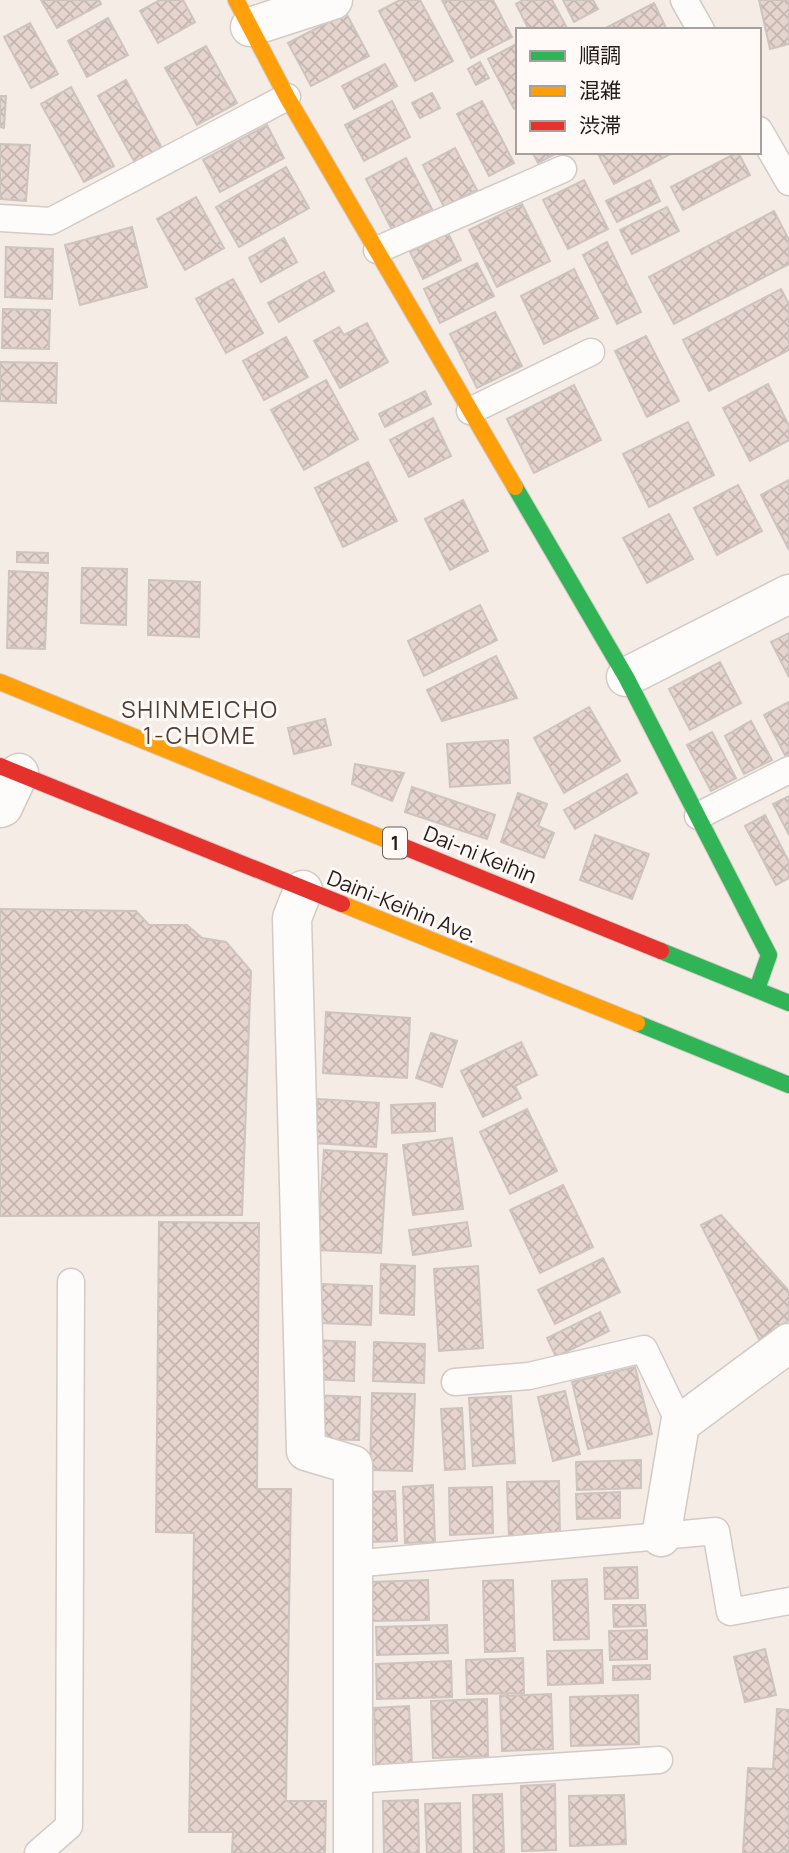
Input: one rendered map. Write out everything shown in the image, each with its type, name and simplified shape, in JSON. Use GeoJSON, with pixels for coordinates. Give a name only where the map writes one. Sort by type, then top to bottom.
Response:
{"type":"FeatureCollection","features":[{"type":"Feature","properties":{"kind":"main road"},"geometry":{"type":"LineString","coordinates":[[243,13],[287,97],[626,677],[698,816],[779,950],[757,989]]}},
{"type":"Feature","properties":{"kind":"main road","name":"Dai-ni Keihin"},"geometry":{"type":"LineString","coordinates":[[0,682],[789,1003]]}},
{"type":"Feature","properties":{"kind":"main road","name":"Daini-Keihin Ave."},"geometry":{"type":"LineString","coordinates":[[10,770],[789,1085]]}},
{"type":"Feature","properties":{"kind":"street"},"geometry":{"type":"LineString","coordinates":[[243,13],[334,0]]}},
{"type":"Feature","properties":{"kind":"street"},"geometry":{"type":"LineString","coordinates":[[626,677],[789,594]]}},
{"type":"Feature","properties":{"kind":"street"},"geometry":{"type":"LineString","coordinates":[[0,808],[3,807],[10,770]]}},
{"type":"Feature","properties":{"kind":"street"},"geometry":{"type":"LineString","coordinates":[[303,890],[292,918],[306,1451],[353,1465],[353,1853]]}},
{"type":"Feature","properties":{"kind":"street"},"geometry":{"type":"LineString","coordinates":[[661,1537],[680,1423],[789,1343]]}},
{"type":"Feature","properties":{"kind":"lane"},"geometry":{"type":"LineString","coordinates":[[684,0],[700,28]]}},
{"type":"Feature","properties":{"kind":"lane"},"geometry":{"type":"LineString","coordinates":[[0,218],[51,221],[287,97]]}},
{"type":"Feature","properties":{"kind":"lane"},"geometry":{"type":"LineString","coordinates":[[761,133],[789,181]]}},
{"type":"Feature","properties":{"kind":"lane"},"geometry":{"type":"LineString","coordinates":[[377,250],[562,169]]}},
{"type":"Feature","properties":{"kind":"lane"},"geometry":{"type":"LineString","coordinates":[[470,411],[591,352]]}},
{"type":"Feature","properties":{"kind":"lane"},"geometry":{"type":"LineString","coordinates":[[698,816],[789,769]]}},
{"type":"Feature","properties":{"kind":"lane"},"geometry":{"type":"LineString","coordinates":[[38,1853],[69,1826],[71,1282]]}},
{"type":"Feature","properties":{"kind":"lane"},"geometry":{"type":"LineString","coordinates":[[455,1382],[529,1376],[644,1349],[680,1423]]}},
{"type":"Feature","properties":{"kind":"lane"},"geometry":{"type":"LineString","coordinates":[[352,1564],[716,1531],[730,1612],[789,1601]]}},
{"type":"Feature","properties":{"kind":"lane"},"geometry":{"type":"LineString","coordinates":[[353,1780],[659,1760]]}},
{"type":"Feature","properties":{"kind":"building"},"geometry":{"type":"Polygon","coordinates":[[[41,0],[99,0],[101,4],[57,28],[41,0]]]}},
{"type":"Feature","properties":{"kind":"building"},"geometry":{"type":"Polygon","coordinates":[[[160,0],[183,0],[195,22],[158,43],[140,11],[160,0]]]}},
{"type":"Feature","properties":{"kind":"building"},"geometry":{"type":"Polygon","coordinates":[[[400,0],[420,0],[453,61],[415,81],[379,11],[400,0]]]}},
{"type":"Feature","properties":{"kind":"building"},"geometry":{"type":"Polygon","coordinates":[[[442,0],[493,0],[512,37],[471,58],[442,0]]]}},
{"type":"Feature","properties":{"kind":"building"},"geometry":{"type":"Polygon","coordinates":[[[523,0],[552,0],[567,28],[528,28],[516,4],[523,0]]]}},
{"type":"Feature","properties":{"kind":"building"},"geometry":{"type":"Polygon","coordinates":[[[563,0],[593,0],[598,9],[574,22],[563,0]]]}},
{"type":"Feature","properties":{"kind":"building"},"geometry":{"type":"Polygon","coordinates":[[[759,0],[789,0],[789,44],[770,49],[759,0]]]}},
{"type":"Feature","properties":{"kind":"building"},"geometry":{"type":"Polygon","coordinates":[[[654,3],[666,28],[606,28],[654,3]]]}},
{"type":"Feature","properties":{"kind":"building"},"geometry":{"type":"Polygon","coordinates":[[[346,13],[369,56],[311,86],[288,43],[346,13]]]}},
{"type":"Feature","properties":{"kind":"building"},"geometry":{"type":"Polygon","coordinates":[[[108,18],[128,55],[87,77],[68,41],[108,18]]]}},
{"type":"Feature","properties":{"kind":"building"},"geometry":{"type":"Polygon","coordinates":[[[30,23],[58,74],[31,88],[4,37],[30,23]]]}},
{"type":"Feature","properties":{"kind":"building"},"geometry":{"type":"Polygon","coordinates":[[[516,44],[516,108],[514,109],[488,59],[516,44]]]}},
{"type":"Feature","properties":{"kind":"building"},"geometry":{"type":"Polygon","coordinates":[[[206,46],[237,103],[197,125],[165,68],[206,46]]]}},
{"type":"Feature","properties":{"kind":"building"},"geometry":{"type":"Polygon","coordinates":[[[480,62],[489,78],[476,85],[468,69],[480,62]]]}},
{"type":"Feature","properties":{"kind":"building"},"geometry":{"type":"Polygon","coordinates":[[[385,64],[397,86],[354,109],[342,86],[385,64]]]}},
{"type":"Feature","properties":{"kind":"building"},"geometry":{"type":"Polygon","coordinates":[[[126,80],[162,148],[135,163],[98,96],[126,80]]]}},
{"type":"Feature","properties":{"kind":"building"},"geometry":{"type":"Polygon","coordinates":[[[71,87],[114,166],[84,182],[41,104],[71,87]]]}},
{"type":"Feature","properties":{"kind":"building"},"geometry":{"type":"Polygon","coordinates":[[[432,93],[440,108],[420,118],[412,103],[432,93]]]}},
{"type":"Feature","properties":{"kind":"building"},"geometry":{"type":"Polygon","coordinates":[[[0,96],[6,96],[4,128],[0,127],[0,96]]]}},
{"type":"Feature","properties":{"kind":"building"},"geometry":{"type":"Polygon","coordinates":[[[392,101],[410,137],[364,161],[345,125],[392,101]]]}},
{"type":"Feature","properties":{"kind":"building"},"geometry":{"type":"Polygon","coordinates":[[[482,101],[514,163],[489,176],[457,114],[482,101]]]}},
{"type":"Feature","properties":{"kind":"building"},"geometry":{"type":"Polygon","coordinates":[[[267,125],[284,158],[220,192],[203,160],[267,125]]]}},
{"type":"Feature","properties":{"kind":"building"},"geometry":{"type":"Polygon","coordinates":[[[0,144],[30,145],[26,201],[0,199],[0,144]]]}},
{"type":"Feature","properties":{"kind":"building"},"geometry":{"type":"Polygon","coordinates":[[[455,148],[477,190],[444,207],[423,165],[455,148]]]}},
{"type":"Feature","properties":{"kind":"building"},"geometry":{"type":"Polygon","coordinates":[[[533,154],[555,154],[538,163],[533,154]]]}},
{"type":"Feature","properties":{"kind":"building"},"geometry":{"type":"Polygon","coordinates":[[[598,154],[670,154],[614,184],[598,154]]]}},
{"type":"Feature","properties":{"kind":"building"},"geometry":{"type":"Polygon","coordinates":[[[734,154],[739,154],[750,175],[683,210],[671,187],[734,154]]]}},
{"type":"Feature","properties":{"kind":"building"},"geometry":{"type":"Polygon","coordinates":[[[406,158],[432,209],[392,230],[366,179],[406,158]]]}},
{"type":"Feature","properties":{"kind":"building"},"geometry":{"type":"Polygon","coordinates":[[[286,167],[309,208],[239,247],[216,207],[286,167]]]}},
{"type":"Feature","properties":{"kind":"building"},"geometry":{"type":"Polygon","coordinates":[[[584,180],[608,229],[568,249],[543,200],[584,180]]]}},
{"type":"Feature","properties":{"kind":"building"},"geometry":{"type":"Polygon","coordinates":[[[650,180],[660,201],[617,222],[606,201],[650,180]]]}},
{"type":"Feature","properties":{"kind":"building"},"geometry":{"type":"Polygon","coordinates":[[[196,197],[224,248],[185,270],[157,219],[196,197]]]}},
{"type":"Feature","properties":{"kind":"building"},"geometry":{"type":"Polygon","coordinates":[[[522,204],[550,261],[497,287],[469,230],[522,204]]]}},
{"type":"Feature","properties":{"kind":"building"},"geometry":{"type":"Polygon","coordinates":[[[667,207],[679,231],[632,254],[620,230],[667,207]]]}},
{"type":"Feature","properties":{"kind":"building"},"geometry":{"type":"Polygon","coordinates":[[[774,211],[789,240],[789,264],[674,324],[649,277],[774,211]]]}},
{"type":"Feature","properties":{"kind":"building"},"geometry":{"type":"Polygon","coordinates":[[[132,227],[147,287],[80,305],[65,245],[132,227]]]}},
{"type":"Feature","properties":{"kind":"building"},"geometry":{"type":"Polygon","coordinates":[[[448,233],[461,260],[423,279],[410,252],[448,233]]]}},
{"type":"Feature","properties":{"kind":"building"},"geometry":{"type":"Polygon","coordinates":[[[284,238],[297,262],[261,282],[249,258],[284,238]]]}},
{"type":"Feature","properties":{"kind":"building"},"geometry":{"type":"Polygon","coordinates":[[[607,242],[641,312],[617,324],[583,255],[607,242]]]}},
{"type":"Feature","properties":{"kind":"building"},"geometry":{"type":"Polygon","coordinates":[[[6,247],[53,249],[52,299],[5,297],[6,247]]]}},
{"type":"Feature","properties":{"kind":"building"},"geometry":{"type":"Polygon","coordinates":[[[477,263],[494,296],[440,323],[424,289],[477,263]]]}},
{"type":"Feature","properties":{"kind":"building"},"geometry":{"type":"Polygon","coordinates":[[[574,269],[598,318],[544,344],[521,296],[574,269]]]}},
{"type":"Feature","properties":{"kind":"building"},"geometry":{"type":"Polygon","coordinates":[[[324,272],[334,291],[279,322],[268,303],[324,272]]]}},
{"type":"Feature","properties":{"kind":"building"},"geometry":{"type":"Polygon","coordinates":[[[233,279],[263,333],[226,353],[196,299],[233,279]]]}},
{"type":"Feature","properties":{"kind":"building"},"geometry":{"type":"Polygon","coordinates":[[[781,289],[789,304],[789,350],[709,391],[683,340],[781,289]]]}},
{"type":"Feature","properties":{"kind":"building"},"geometry":{"type":"Polygon","coordinates":[[[3,309],[50,310],[49,349],[2,348],[3,309]]]}},
{"type":"Feature","properties":{"kind":"building"},"geometry":{"type":"Polygon","coordinates":[[[495,312],[522,366],[477,388],[450,334],[495,312]]]}},
{"type":"Feature","properties":{"kind":"building"},"geometry":{"type":"Polygon","coordinates":[[[367,323],[388,362],[340,388],[314,341],[339,327],[344,335],[367,323]]]}},
{"type":"Feature","properties":{"kind":"building"},"geometry":{"type":"Polygon","coordinates":[[[646,336],[679,401],[647,417],[615,351],[646,336]]]}},
{"type":"Feature","properties":{"kind":"building"},"geometry":{"type":"Polygon","coordinates":[[[286,337],[308,377],[264,400],[243,361],[286,337]]]}},
{"type":"Feature","properties":{"kind":"building"},"geometry":{"type":"Polygon","coordinates":[[[0,362],[57,363],[56,403],[0,401],[0,362]]]}},
{"type":"Feature","properties":{"kind":"building"},"geometry":{"type":"Polygon","coordinates":[[[326,380],[358,439],[304,470],[271,410],[326,380]]]}},
{"type":"Feature","properties":{"kind":"building"},"geometry":{"type":"Polygon","coordinates":[[[768,384],[789,426],[789,440],[750,461],[723,408],[768,384]]]}},
{"type":"Feature","properties":{"kind":"building"},"geometry":{"type":"Polygon","coordinates":[[[574,385],[601,440],[534,473],[507,419],[574,385]]]}},
{"type":"Feature","properties":{"kind":"building"},"geometry":{"type":"Polygon","coordinates":[[[425,391],[431,404],[385,427],[379,414],[425,391]]]}},
{"type":"Feature","properties":{"kind":"building"},"geometry":{"type":"Polygon","coordinates":[[[433,418],[451,456],[409,477],[390,440],[433,418]]]}},
{"type":"Feature","properties":{"kind":"building"},"geometry":{"type":"Polygon","coordinates":[[[688,422],[714,475],[649,507],[623,454],[688,422]]]}},
{"type":"Feature","properties":{"kind":"building"},"geometry":{"type":"Polygon","coordinates":[[[368,462],[397,521],[343,547],[315,488],[368,462]]]}},
{"type":"Feature","properties":{"kind":"building"},"geometry":{"type":"Polygon","coordinates":[[[789,480],[789,550],[761,495],[789,480]]]}},
{"type":"Feature","properties":{"kind":"building"},"geometry":{"type":"Polygon","coordinates":[[[738,485],[762,531],[717,555],[694,508],[738,485]]]}},
{"type":"Feature","properties":{"kind":"building"},"geometry":{"type":"Polygon","coordinates":[[[463,500],[488,551],[450,570],[425,519],[463,500]]]}},
{"type":"Feature","properties":{"kind":"building"},"geometry":{"type":"Polygon","coordinates":[[[669,514],[693,559],[647,583],[623,538],[669,514]]]}},
{"type":"Feature","properties":{"kind":"building"},"geometry":{"type":"Polygon","coordinates":[[[17,552],[48,553],[48,563],[17,562],[17,552]]]}},
{"type":"Feature","properties":{"kind":"building"},"geometry":{"type":"Polygon","coordinates":[[[82,568],[127,569],[126,625],[81,623],[82,568]]]}},
{"type":"Feature","properties":{"kind":"building"},"geometry":{"type":"Polygon","coordinates":[[[9,571],[48,573],[45,649],[7,648],[9,571]]]}},
{"type":"Feature","properties":{"kind":"building"},"geometry":{"type":"Polygon","coordinates":[[[149,580],[200,582],[199,637],[148,635],[149,580]]]}},
{"type":"Feature","properties":{"kind":"building"},"geometry":{"type":"Polygon","coordinates":[[[480,605],[497,640],[424,676],[408,641],[480,605]]]}},
{"type":"Feature","properties":{"kind":"building"},"geometry":{"type":"Polygon","coordinates":[[[789,633],[789,677],[771,642],[789,633]]]}},
{"type":"Feature","properties":{"kind":"building"},"geometry":{"type":"Polygon","coordinates":[[[496,656],[517,698],[442,721],[427,690],[496,656]]]}},
{"type":"Feature","properties":{"kind":"building"},"geometry":{"type":"Polygon","coordinates":[[[720,662],[741,703],[690,730],[669,689],[720,662]]]}},
{"type":"Feature","properties":{"kind":"building"},"geometry":{"type":"Polygon","coordinates":[[[789,702],[789,756],[786,757],[764,715],[789,702]]]}},
{"type":"Feature","properties":{"kind":"building"},"geometry":{"type":"Polygon","coordinates":[[[589,707],[620,761],[564,793],[534,738],[589,707]]]}},
{"type":"Feature","properties":{"kind":"building"},"geometry":{"type":"Polygon","coordinates":[[[325,719],[331,745],[294,754],[288,728],[325,719]]]}},
{"type":"Feature","properties":{"kind":"building"},"geometry":{"type":"Polygon","coordinates":[[[751,721],[772,760],[744,774],[725,736],[751,721]]]}},
{"type":"Feature","properties":{"kind":"building"},"geometry":{"type":"Polygon","coordinates":[[[712,732],[736,778],[711,791],[687,745],[712,732]]]}},
{"type":"Feature","properties":{"kind":"building"},"geometry":{"type":"Polygon","coordinates":[[[508,740],[510,783],[450,787],[447,744],[508,740]]]}},
{"type":"Feature","properties":{"kind":"building"},"geometry":{"type":"Polygon","coordinates":[[[355,764],[404,773],[392,801],[352,784],[355,764]]]}},
{"type":"Feature","properties":{"kind":"building"},"geometry":{"type":"Polygon","coordinates":[[[627,774],[637,793],[575,829],[564,810],[627,774]]]}},
{"type":"Feature","properties":{"kind":"building"},"geometry":{"type":"Polygon","coordinates":[[[412,787],[495,815],[487,839],[405,812],[412,787]]]}},
{"type":"Feature","properties":{"kind":"building"},"geometry":{"type":"Polygon","coordinates":[[[518,793],[547,804],[538,826],[554,833],[544,858],[501,842],[518,793]]]}},
{"type":"Feature","properties":{"kind":"building"},"geometry":{"type":"Polygon","coordinates":[[[789,796],[789,835],[773,804],[789,796]]]}},
{"type":"Feature","properties":{"kind":"building"},"geometry":{"type":"Polygon","coordinates":[[[765,815],[789,862],[789,878],[776,885],[745,826],[765,815]]]}},
{"type":"Feature","properties":{"kind":"building"},"geometry":{"type":"Polygon","coordinates":[[[595,835],[649,854],[632,899],[580,880],[595,835]]]}},
{"type":"Feature","properties":{"kind":"building"},"geometry":{"type":"Polygon","coordinates":[[[0,909],[136,911],[149,925],[187,925],[202,938],[226,942],[251,971],[242,1215],[0,1216],[0,909]]]}},
{"type":"Feature","properties":{"kind":"building"},"geometry":{"type":"Polygon","coordinates":[[[326,1012],[410,1018],[407,1078],[323,1073],[326,1012]]]}},
{"type":"Feature","properties":{"kind":"building"},"geometry":{"type":"Polygon","coordinates":[[[431,1033],[457,1041],[442,1087],[416,1078],[431,1033]]]}},
{"type":"Feature","properties":{"kind":"building"},"geometry":{"type":"Polygon","coordinates":[[[521,1042],[537,1075],[515,1086],[521,1098],[483,1117],[461,1071],[521,1042]]]}},
{"type":"Feature","properties":{"kind":"building"},"geometry":{"type":"Polygon","coordinates":[[[318,1099],[379,1103],[376,1147],[315,1143],[318,1099]]]}},
{"type":"Feature","properties":{"kind":"building"},"geometry":{"type":"Polygon","coordinates":[[[435,1103],[435,1131],[392,1133],[391,1105],[435,1103]]]}},
{"type":"Feature","properties":{"kind":"building"},"geometry":{"type":"Polygon","coordinates":[[[527,1109],[557,1171],[510,1194],[480,1132],[527,1109]]]}},
{"type":"Feature","properties":{"kind":"building"},"geometry":{"type":"Polygon","coordinates":[[[452,1138],[463,1209],[413,1215],[403,1145],[452,1138]]]}},
{"type":"Feature","properties":{"kind":"building"},"geometry":{"type":"Polygon","coordinates":[[[324,1150],[387,1154],[381,1253],[317,1250],[324,1150]]]}},
{"type":"Feature","properties":{"kind":"building"},"geometry":{"type":"Polygon","coordinates":[[[563,1185],[593,1247],[540,1273],[510,1210],[563,1185]]]}},
{"type":"Feature","properties":{"kind":"building"},"geometry":{"type":"Polygon","coordinates":[[[721,1215],[789,1291],[789,1320],[760,1341],[701,1225],[721,1215]]]}},
{"type":"Feature","properties":{"kind":"building"},"geometry":{"type":"Polygon","coordinates":[[[159,1222],[259,1223],[257,1489],[291,1489],[286,1801],[326,1801],[325,1853],[232,1853],[233,1832],[189,1832],[194,1533],[156,1532],[159,1222]]]}},
{"type":"Feature","properties":{"kind":"building"},"geometry":{"type":"Polygon","coordinates":[[[467,1222],[471,1246],[413,1255],[409,1230],[467,1222]]]}},
{"type":"Feature","properties":{"kind":"building"},"geometry":{"type":"Polygon","coordinates":[[[603,1258],[620,1292],[555,1324],[538,1290],[603,1258]]]}},
{"type":"Feature","properties":{"kind":"building"},"geometry":{"type":"Polygon","coordinates":[[[381,1264],[415,1266],[414,1315],[380,1313],[381,1264]]]}},
{"type":"Feature","properties":{"kind":"building"},"geometry":{"type":"Polygon","coordinates":[[[478,1266],[483,1348],[439,1351],[434,1269],[478,1266]]]}},
{"type":"Feature","properties":{"kind":"building"},"geometry":{"type":"Polygon","coordinates":[[[321,1284],[372,1286],[371,1325],[320,1323],[321,1284]]]}},
{"type":"Feature","properties":{"kind":"building"},"geometry":{"type":"Polygon","coordinates":[[[600,1312],[609,1331],[556,1357],[547,1338],[600,1312]]]}},
{"type":"Feature","properties":{"kind":"building"},"geometry":{"type":"Polygon","coordinates":[[[313,1340],[355,1342],[354,1381],[311,1379],[313,1340]]]}},
{"type":"Feature","properties":{"kind":"building"},"geometry":{"type":"Polygon","coordinates":[[[374,1342],[425,1344],[424,1383],[373,1381],[374,1342]]]}},
{"type":"Feature","properties":{"kind":"building"},"geometry":{"type":"Polygon","coordinates":[[[635,1367],[652,1434],[588,1449],[572,1382],[635,1367]]]}},
{"type":"Feature","properties":{"kind":"building"},"geometry":{"type":"Polygon","coordinates":[[[565,1391],[580,1454],[553,1461],[538,1397],[565,1391]]]}},
{"type":"Feature","properties":{"kind":"building"},"geometry":{"type":"Polygon","coordinates":[[[372,1393],[415,1394],[412,1471],[370,1470],[372,1393]]]}},
{"type":"Feature","properties":{"kind":"building"},"geometry":{"type":"Polygon","coordinates":[[[312,1395],[360,1397],[359,1440],[311,1439],[312,1395]]]}},
{"type":"Feature","properties":{"kind":"building"},"geometry":{"type":"Polygon","coordinates":[[[511,1396],[515,1463],[473,1466],[469,1398],[511,1396]]]}},
{"type":"Feature","properties":{"kind":"building"},"geometry":{"type":"Polygon","coordinates":[[[462,1408],[465,1469],[445,1470],[441,1409],[462,1408]]]}},
{"type":"Feature","properties":{"kind":"building"},"geometry":{"type":"Polygon","coordinates":[[[641,1460],[641,1488],[577,1490],[576,1462],[641,1460]]]}},
{"type":"Feature","properties":{"kind":"building"},"geometry":{"type":"Polygon","coordinates":[[[559,1481],[560,1536],[509,1537],[507,1482],[559,1481]]]}},
{"type":"Feature","properties":{"kind":"building"},"geometry":{"type":"Polygon","coordinates":[[[433,1485],[435,1542],[405,1543],[403,1487],[433,1485]]]}},
{"type":"Feature","properties":{"kind":"building"},"geometry":{"type":"Polygon","coordinates":[[[492,1487],[493,1533],[450,1535],[449,1488],[492,1487]]]}},
{"type":"Feature","properties":{"kind":"building"},"geometry":{"type":"Polygon","coordinates":[[[395,1491],[397,1541],[370,1542],[369,1492],[395,1491]]]}},
{"type":"Feature","properties":{"kind":"building"},"geometry":{"type":"Polygon","coordinates":[[[620,1492],[620,1518],[577,1519],[576,1494],[620,1492]]]}},
{"type":"Feature","properties":{"kind":"building"},"geometry":{"type":"Polygon","coordinates":[[[637,1567],[638,1598],[605,1599],[604,1568],[637,1567]]]}},
{"type":"Feature","properties":{"kind":"building"},"geometry":{"type":"Polygon","coordinates":[[[587,1579],[589,1639],[554,1640],[552,1581],[587,1579]]]}},
{"type":"Feature","properties":{"kind":"building"},"geometry":{"type":"Polygon","coordinates":[[[428,1580],[429,1620],[371,1621],[370,1582],[428,1580]]]}},
{"type":"Feature","properties":{"kind":"building"},"geometry":{"type":"Polygon","coordinates":[[[513,1580],[515,1651],[485,1652],[483,1581],[513,1580]]]}},
{"type":"Feature","properties":{"kind":"building"},"geometry":{"type":"Polygon","coordinates":[[[613,1605],[645,1605],[646,1626],[614,1627],[613,1605]]]}},
{"type":"Feature","properties":{"kind":"building"},"geometry":{"type":"Polygon","coordinates":[[[447,1625],[448,1653],[377,1655],[376,1627],[447,1625]]]}},
{"type":"Feature","properties":{"kind":"building"},"geometry":{"type":"Polygon","coordinates":[[[647,1630],[647,1659],[610,1660],[609,1631],[647,1630]]]}},
{"type":"Feature","properties":{"kind":"building"},"geometry":{"type":"Polygon","coordinates":[[[765,1649],[776,1695],[745,1702],[734,1657],[765,1649]]]}},
{"type":"Feature","properties":{"kind":"building"},"geometry":{"type":"Polygon","coordinates":[[[602,1650],[603,1683],[548,1685],[547,1651],[602,1650]]]}},
{"type":"Feature","properties":{"kind":"building"},"geometry":{"type":"Polygon","coordinates":[[[523,1658],[524,1693],[467,1694],[466,1660],[523,1658]]]}},
{"type":"Feature","properties":{"kind":"building"},"geometry":{"type":"Polygon","coordinates":[[[451,1661],[452,1697],[377,1699],[376,1664],[451,1661]]]}},
{"type":"Feature","properties":{"kind":"building"},"geometry":{"type":"Polygon","coordinates":[[[650,1665],[650,1679],[613,1680],[613,1666],[650,1665]]]}},
{"type":"Feature","properties":{"kind":"building"},"geometry":{"type":"Polygon","coordinates":[[[551,1694],[553,1749],[502,1751],[500,1696],[551,1694]]]}},
{"type":"Feature","properties":{"kind":"building"},"geometry":{"type":"Polygon","coordinates":[[[638,1695],[639,1744],[571,1746],[570,1697],[638,1695]]]}},
{"type":"Feature","properties":{"kind":"building"},"geometry":{"type":"Polygon","coordinates":[[[487,1699],[488,1756],[433,1758],[431,1701],[487,1699]]]}},
{"type":"Feature","properties":{"kind":"building"},"geometry":{"type":"Polygon","coordinates":[[[409,1706],[412,1765],[376,1766],[374,1708],[409,1706]]]}},
{"type":"Feature","properties":{"kind":"building"},"geometry":{"type":"Polygon","coordinates":[[[777,1709],[789,1710],[789,1853],[743,1853],[748,1768],[773,1769],[777,1709]]]}},
{"type":"Feature","properties":{"kind":"building"},"geometry":{"type":"Polygon","coordinates":[[[555,1784],[556,1850],[522,1851],[521,1786],[555,1784]]]}},
{"type":"Feature","properties":{"kind":"building"},"geometry":{"type":"Polygon","coordinates":[[[502,1794],[504,1853],[474,1853],[473,1795],[502,1794]]]}},
{"type":"Feature","properties":{"kind":"building"},"geometry":{"type":"Polygon","coordinates":[[[624,1795],[626,1844],[570,1846],[569,1796],[624,1795]]]}},
{"type":"Feature","properties":{"kind":"building"},"geometry":{"type":"Polygon","coordinates":[[[418,1800],[419,1853],[384,1853],[383,1801],[418,1800]]]}},
{"type":"Feature","properties":{"kind":"building"},"geometry":{"type":"Polygon","coordinates":[[[460,1803],[461,1853],[427,1853],[425,1804],[460,1803]]]}},
{"type":"Feature","properties":{"kind":"traffic: fast"},"geometry":{"type":"LineString","coordinates":[[515,487],[626,677],[769,955],[757,989]]}},
{"type":"Feature","properties":{"kind":"traffic: fast"},"geometry":{"type":"LineString","coordinates":[[661,951],[789,1003]]}},
{"type":"Feature","properties":{"kind":"traffic: fast"},"geometry":{"type":"LineString","coordinates":[[637,1023],[789,1085]]}},
{"type":"Feature","properties":{"kind":"traffic: slow"},"geometry":{"type":"LineString","coordinates":[[236,0],[287,97],[515,487]]}},
{"type":"Feature","properties":{"kind":"traffic: slow"},"geometry":{"type":"LineString","coordinates":[[0,682],[392,842]]}},
{"type":"Feature","properties":{"kind":"traffic: slow"},"geometry":{"type":"LineString","coordinates":[[342,904],[637,1023]]}},
{"type":"Feature","properties":{"kind":"traffic: jam"},"geometry":{"type":"LineString","coordinates":[[0,766],[342,904]]}},
{"type":"Feature","properties":{"kind":"traffic: jam"},"geometry":{"type":"LineString","coordinates":[[392,842],[661,951]]}},
{"type":"Feature","properties":{"kind":"district","name":"SHINMEICHO 1-CHOME"},"geometry":{"type":"Point","coordinates":[200,723]}}]}
